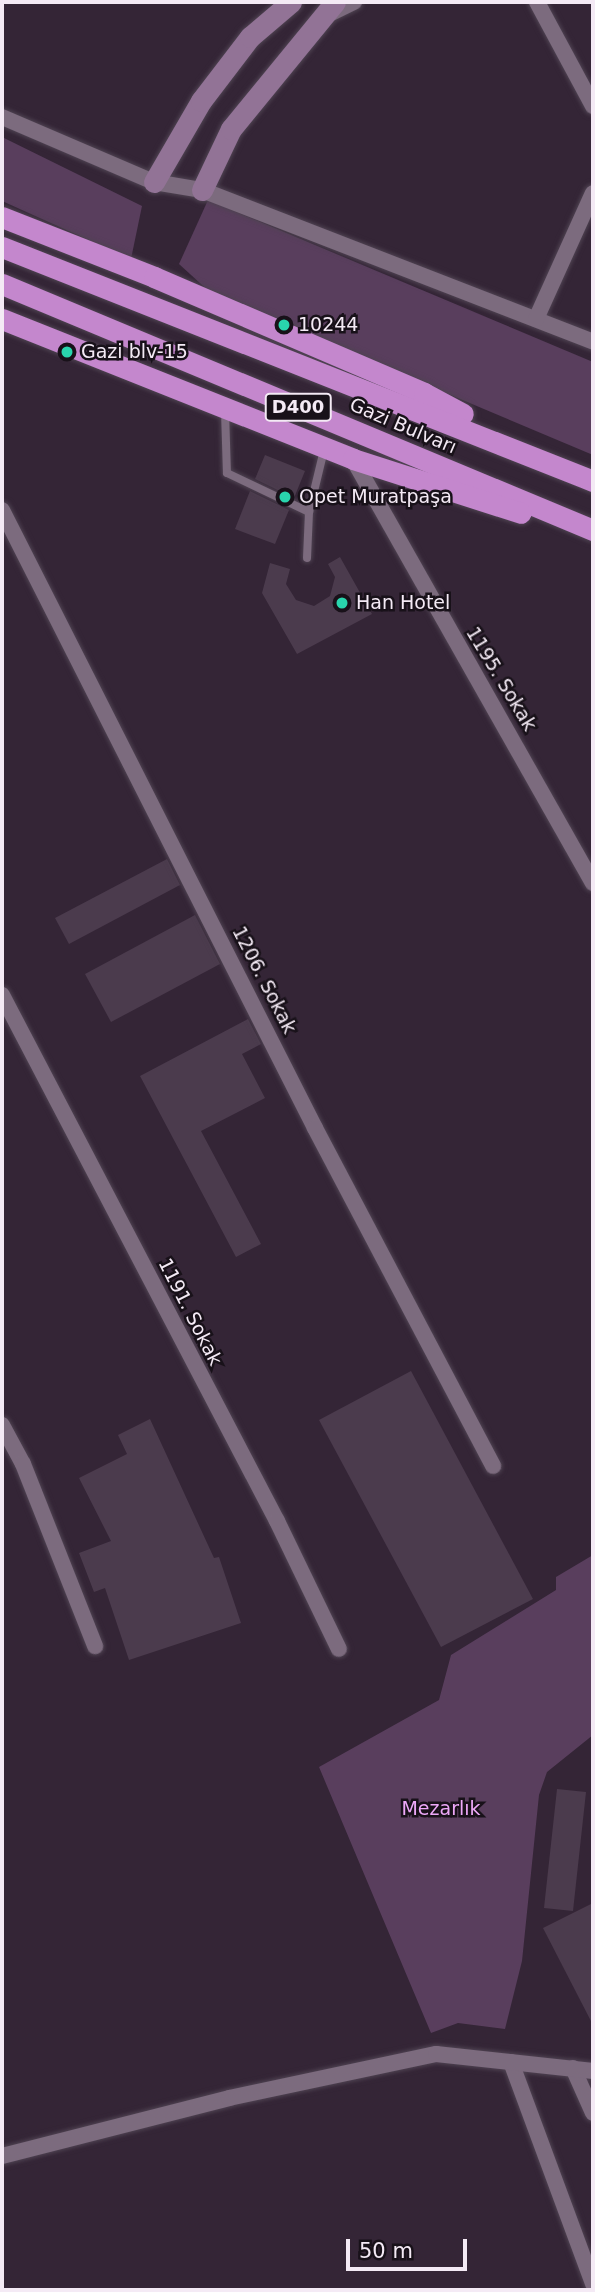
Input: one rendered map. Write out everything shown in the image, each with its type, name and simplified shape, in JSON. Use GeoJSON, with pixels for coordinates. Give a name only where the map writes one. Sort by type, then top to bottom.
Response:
{"type":"FeatureCollection","features":[{"type":"Feature","properties":{"kind":"highway"},"geometry":{"type":"LineString","coordinates":[[2,217],[424,393],[539,455]]}},
{"type":"Feature","properties":{"kind":"highway","name":"Gazi Bulvarı"},"geometry":{"type":"LineString","coordinates":[[2,247],[539,455],[593,481]]}},
{"type":"Feature","properties":{"kind":"highway","name":"Gazi Bulvarı"},"geometry":{"type":"LineString","coordinates":[[2,285],[593,530]]}},
{"type":"Feature","properties":{"kind":"highway"},"geometry":{"type":"LineString","coordinates":[[2,319],[354,459],[593,537]]}},
{"type":"Feature","properties":{"kind":"street"},"geometry":{"type":"LineString","coordinates":[[154,182],[201,101],[250,37],[291,2]]}},
{"type":"Feature","properties":{"kind":"street"},"geometry":{"type":"LineString","coordinates":[[202,190],[231,129],[318,19],[335,2]]}},
{"type":"Feature","properties":{"kind":"street"},"geometry":{"type":"LineString","coordinates":[[318,19],[354,2]]}},
{"type":"Feature","properties":{"kind":"street"},"geometry":{"type":"LineString","coordinates":[[537,2],[593,106]]}},
{"type":"Feature","properties":{"kind":"street"},"geometry":{"type":"LineString","coordinates":[[2,117],[154,182],[202,190],[593,342]]}},
{"type":"Feature","properties":{"kind":"street"},"geometry":{"type":"LineString","coordinates":[[536,319],[593,193]]}},
{"type":"Feature","properties":{"kind":"street","name":"1195. Sokak"},"geometry":{"type":"LineString","coordinates":[[354,459],[593,883]]}},
{"type":"Feature","properties":{"kind":"street","name":"1206. Sokak"},"geometry":{"type":"LineString","coordinates":[[2,510],[315,1128],[492,1466]]}},
{"type":"Feature","properties":{"kind":"street","name":"1191. Sokak"},"geometry":{"type":"LineString","coordinates":[[2,995],[339,1649]]}},
{"type":"Feature","properties":{"kind":"street"},"geometry":{"type":"LineString","coordinates":[[2,1425],[23,1464],[95,1646]]}},
{"type":"Feature","properties":{"kind":"street"},"geometry":{"type":"LineString","coordinates":[[2,2157],[229,2098],[436,2054],[593,2071]]}},
{"type":"Feature","properties":{"kind":"street"},"geometry":{"type":"LineString","coordinates":[[512,2062],[593,2284]]}},
{"type":"Feature","properties":{"kind":"street"},"geometry":{"type":"LineString","coordinates":[[573,2068],[593,2113]]}},
{"type":"Feature","properties":{"kind":"lane"},"geometry":{"type":"LineString","coordinates":[[225,408],[227,473],[310,512]]}},
{"type":"Feature","properties":{"kind":"lane"},"geometry":{"type":"LineString","coordinates":[[307,558],[310,512],[325,447]]}},
{"type":"Feature","properties":{"kind":"green space"},"geometry":{"type":"Polygon","coordinates":[[[2,137],[142,206],[131,259],[2,201],[2,137]]]}},
{"type":"Feature","properties":{"kind":"green space"},"geometry":{"type":"Polygon","coordinates":[[[208,200],[593,362],[593,455],[213,295],[179,264],[208,200]]]}},
{"type":"Feature","properties":{"kind":"green space","name":"Mezarlık"},"geometry":{"type":"Polygon","coordinates":[[[593,1555],[593,1735],[547,1772],[539,1795],[522,1961],[505,2029],[458,2023],[431,2033],[319,1767],[439,1700],[451,1655],[556,1590],[556,1577],[593,1555]]]}},
{"type":"Feature","properties":{"kind":"building"},"geometry":{"type":"Polygon","coordinates":[[[265,455],[305,471],[294,498],[255,479],[265,455]]]}},
{"type":"Feature","properties":{"kind":"building"},"geometry":{"type":"Polygon","coordinates":[[[250,491],[289,510],[275,544],[235,529],[250,491]]]}},
{"type":"Feature","properties":{"kind":"building","name":"Han Hotel"},"geometry":{"type":"Polygon","coordinates":[[[340,557],[372,614],[297,654],[262,593],[270,563],[290,569],[286,584],[296,600],[314,606],[330,596],[335,577],[328,564],[340,557]]]}},
{"type":"Feature","properties":{"kind":"building"},"geometry":{"type":"Polygon","coordinates":[[[167,859],[180,885],[69,944],[55,918],[167,859]]]}},
{"type":"Feature","properties":{"kind":"building"},"geometry":{"type":"Polygon","coordinates":[[[195,915],[220,964],[111,1022],[85,974],[195,915]]]}},
{"type":"Feature","properties":{"kind":"building"},"geometry":{"type":"Polygon","coordinates":[[[248,1019],[261,1044],[242,1054],[265,1098],[201,1131],[261,1244],[236,1257],[140,1076],[248,1019]]]}},
{"type":"Feature","properties":{"kind":"building"},"geometry":{"type":"Polygon","coordinates":[[[411,1371],[533,1599],[441,1647],[319,1420],[411,1371]]]}},
{"type":"Feature","properties":{"kind":"building"},"geometry":{"type":"Polygon","coordinates":[[[150,1419],[214,1558],[219,1557],[241,1623],[129,1660],[105,1588],[94,1592],[79,1553],[111,1541],[79,1478],[127,1454],[118,1435],[150,1419]]]}},
{"type":"Feature","properties":{"kind":"building"},"geometry":{"type":"Polygon","coordinates":[[[557,1789],[586,1792],[573,1911],[544,1908],[557,1789]]]}},
{"type":"Feature","properties":{"kind":"building"},"geometry":{"type":"Polygon","coordinates":[[[593,1903],[593,2025],[543,1928],[593,1903]]]}},
{"type":"Feature","properties":{"kind":"place","name":"10244"},"geometry":{"type":"Point","coordinates":[284,325]}},
{"type":"Feature","properties":{"kind":"place","name":"Gazi blv-15"},"geometry":{"type":"Point","coordinates":[67,352]}},
{"type":"Feature","properties":{"kind":"place","name":"Opet Muratpaşa"},"geometry":{"type":"Point","coordinates":[285,497]}},
{"type":"Feature","properties":{"kind":"place","name":"Han Hotel"},"geometry":{"type":"Point","coordinates":[342,603]}}]}
